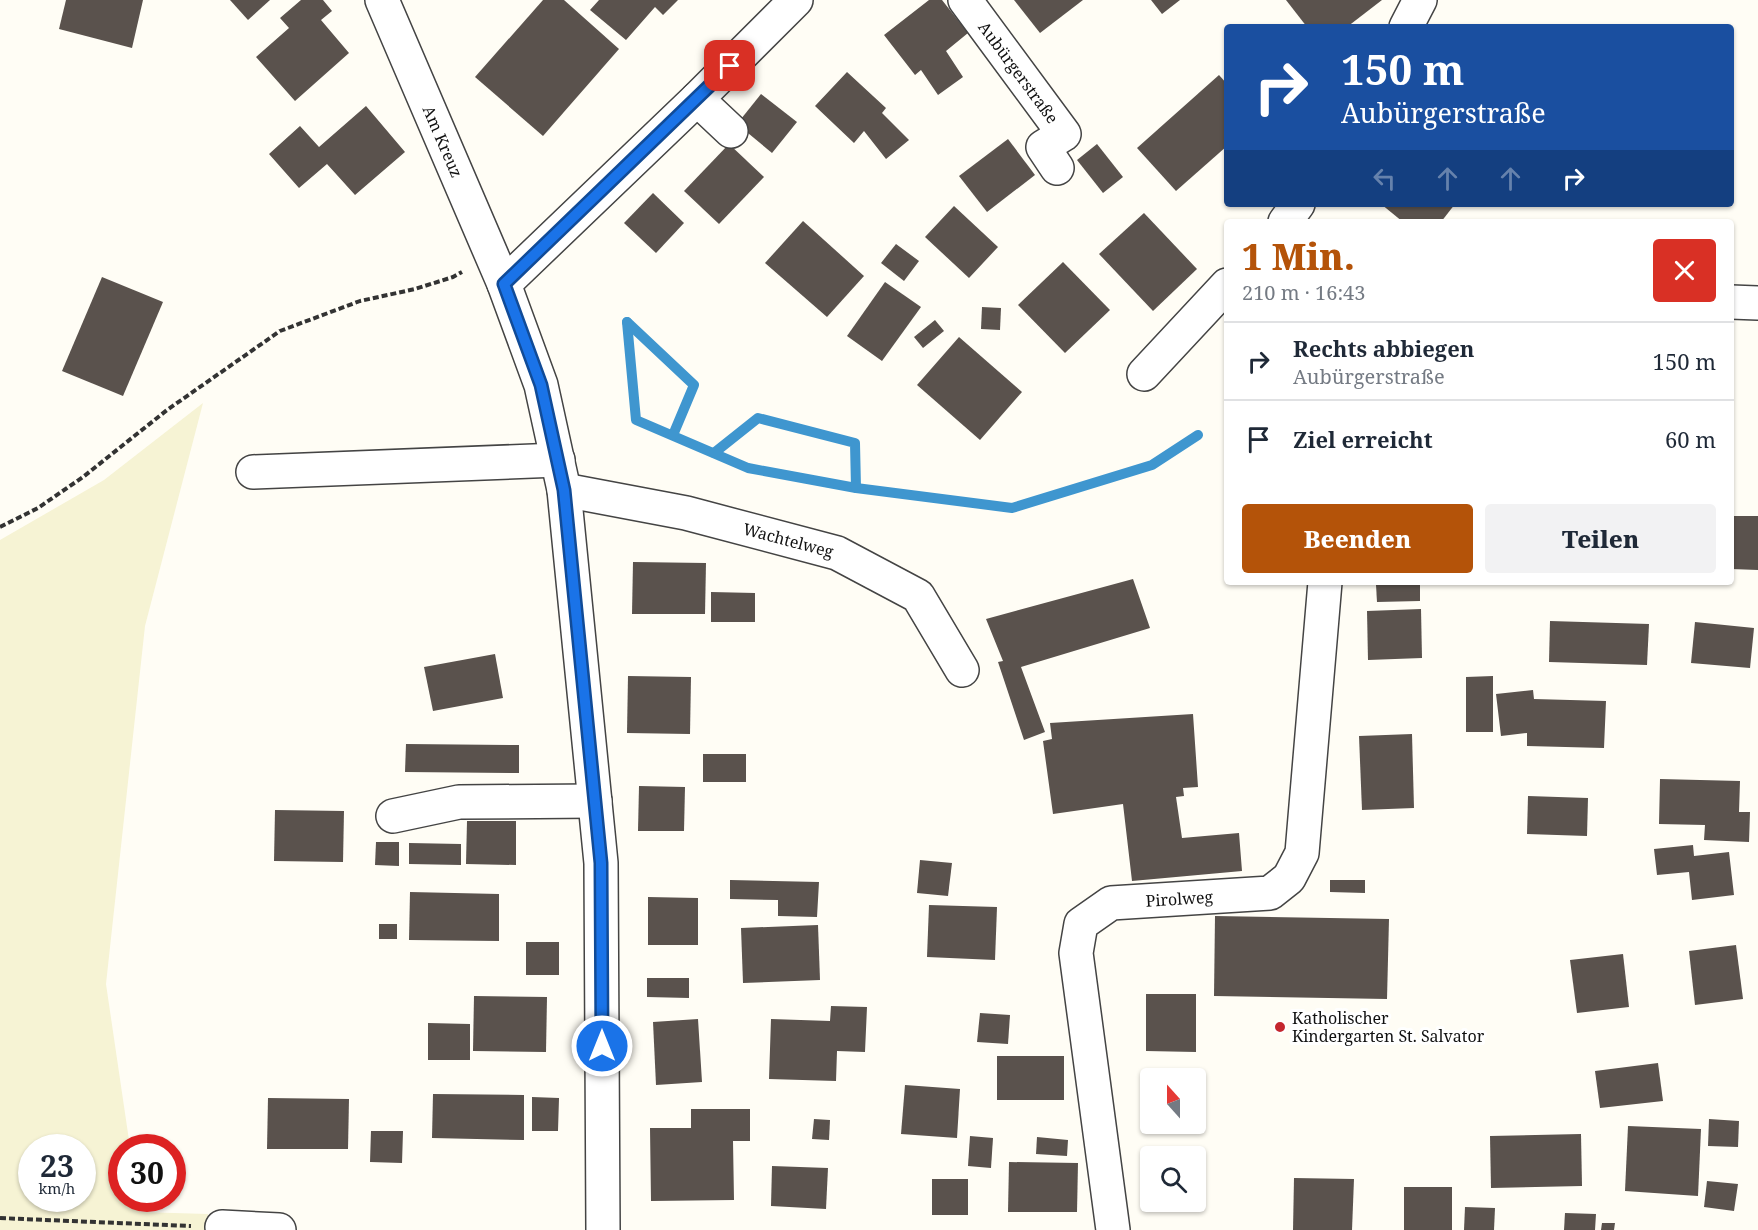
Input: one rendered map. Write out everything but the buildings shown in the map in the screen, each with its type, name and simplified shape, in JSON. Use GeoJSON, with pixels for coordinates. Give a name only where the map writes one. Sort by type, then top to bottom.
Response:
{"type":"FeatureCollection","features":[{"type":"Feature","properties":{"kind":"street","name":"Am Kreuz"},"geometry":{"type":"LineString","coordinates":[[382,0],[498,270]]}},
{"type":"Feature","properties":{"kind":"street"},"geometry":{"type":"LineString","coordinates":[[603,1230],[601,863],[561,475],[541,385],[498,270],[697,99],[796,0]]}},
{"type":"Feature","properties":{"kind":"street","name":"Aubürgerstraße"},"geometry":{"type":"LineString","coordinates":[[965,0],[1064,134],[1043,147],[1057,168]]}},
{"type":"Feature","properties":{"kind":"street"},"geometry":{"type":"LineString","coordinates":[[1408,24],[1420,0]]}},
{"type":"Feature","properties":{"kind":"street"},"geometry":{"type":"LineString","coordinates":[[697,99],[731,131]]}},
{"type":"Feature","properties":{"kind":"street"},"geometry":{"type":"LineString","coordinates":[[1144,374],[1224,288]]}},
{"type":"Feature","properties":{"kind":"street"},"geometry":{"type":"LineString","coordinates":[[1734,302],[1758,303]]}},
{"type":"Feature","properties":{"kind":"street","name":"Wachtelweg"},"geometry":{"type":"LineString","coordinates":[[252,472],[561,475],[686,513],[837,553],[918,596],[962,670]]}},
{"type":"Feature","properties":{"kind":"street","name":"Pirolweg"},"geometry":{"type":"LineString","coordinates":[[1113,1230],[1076,953],[1081,924],[1111,903],[1270,893],[1289,878],[1302,852],[1325,585]]}},
{"type":"Feature","properties":{"kind":"street"},"geometry":{"type":"LineString","coordinates":[[393,816],[459,802],[595,801]]}},
{"type":"Feature","properties":{"kind":"street"},"geometry":{"type":"LineString","coordinates":[[222,1227],[279,1230]]}},
{"type":"Feature","properties":{"kind":"path"},"geometry":{"type":"LineString","coordinates":[[0,527],[38,508],[83,477],[167,410],[280,331],[360,301],[415,289],[453,277],[498,270]]}},
{"type":"Feature","properties":{"kind":"path"},"geometry":{"type":"LineString","coordinates":[[0,1218],[222,1227]]}},
{"type":"Feature","properties":{"kind":"shaded area"},"geometry":{"type":"Polygon","coordinates":[[[203,403],[145,626],[106,984],[128,1134],[108,1134],[108,1212],[208,1214],[207,1230],[0,1230],[0,540],[104,480],[203,403]]]}},
{"type":"Feature","properties":{"kind":"waterway"},"geometry":{"type":"LineString","coordinates":[[627,322],[636,420],[748,468],[856,488],[1012,508],[1152,465],[1198,435]]}},
{"type":"Feature","properties":{"kind":"waterway"},"geometry":{"type":"LineString","coordinates":[[627,322],[694,385],[673,435]]}},
{"type":"Feature","properties":{"kind":"waterway"},"geometry":{"type":"LineString","coordinates":[[714,453],[758,418],[855,443],[856,488]]}},
{"type":"Feature","properties":{"kind":"place","name":"Katholischer Kindergarten St. Salvator"},"geometry":{"type":"Point","coordinates":[1280,1027]}},
{"type":"Feature","properties":{"kind":"route"},"geometry":{"type":"LineString","coordinates":[[602,1046],[601,863],[564,490],[541,385],[504,284],[730,66]]}}]}
